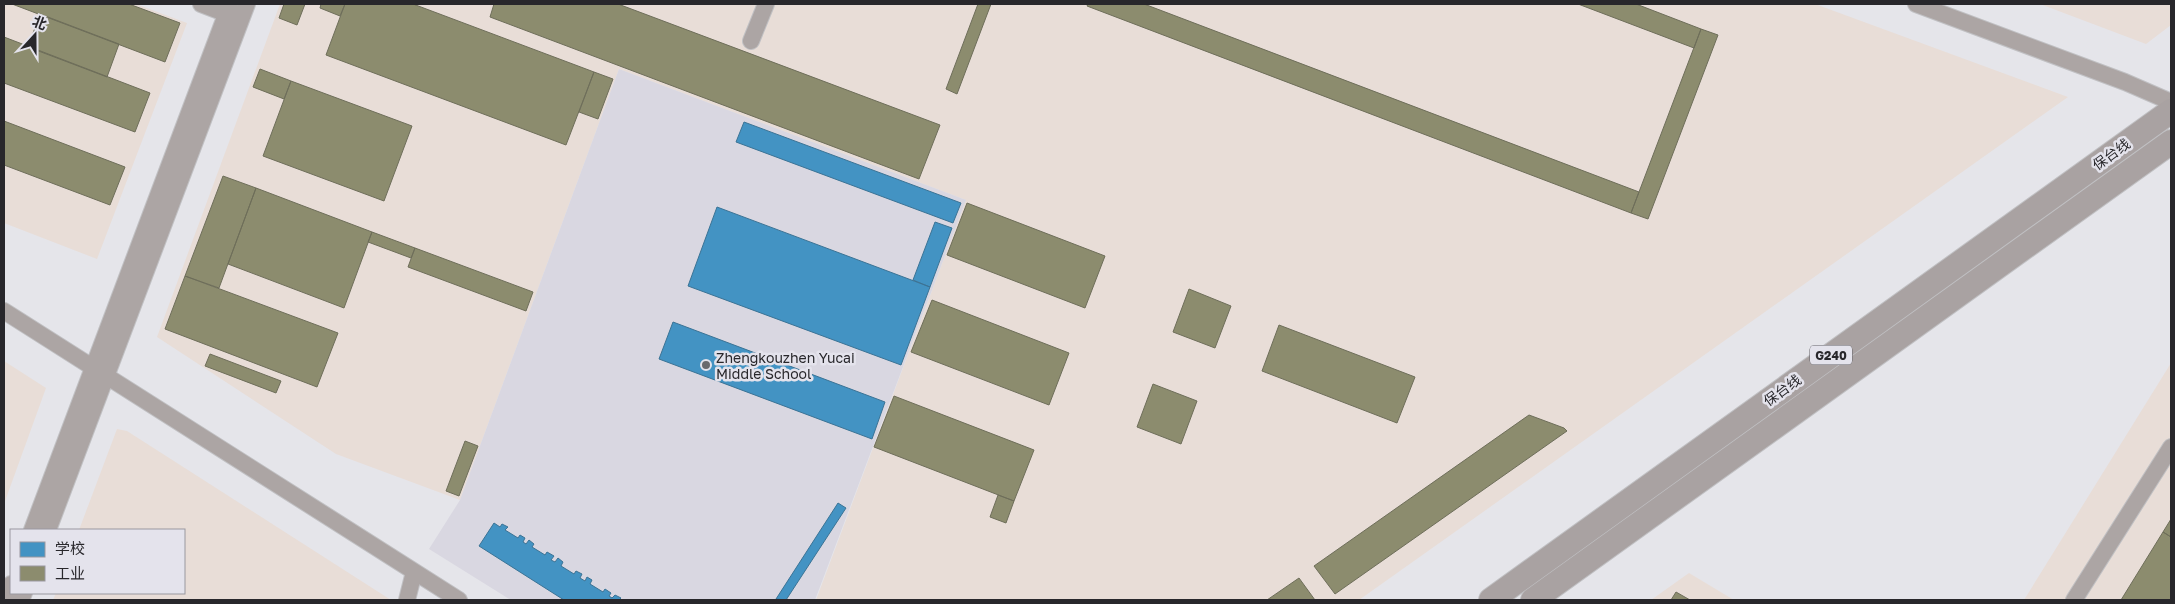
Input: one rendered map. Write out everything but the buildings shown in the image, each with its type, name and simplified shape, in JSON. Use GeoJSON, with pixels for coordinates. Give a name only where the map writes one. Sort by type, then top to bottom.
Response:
{"type":"FeatureCollection","features":[{"type":"Feature","properties":{"kind":"highway","name":"保台线"},"geometry":{"type":"LineString","coordinates":[[1491,600],[2171,111]]}},
{"type":"Feature","properties":{"kind":"highway","name":"保台线"},"geometry":{"type":"LineString","coordinates":[[1533,600],[2171,142]]}},
{"type":"Feature","properties":{"kind":"street"},"geometry":{"type":"LineString","coordinates":[[48,529],[99,372],[228,9],[201,4]]}},
{"type":"Feature","properties":{"kind":"street"},"geometry":{"type":"LineString","coordinates":[[32,529],[99,372],[246,4]]}},
{"type":"Feature","properties":{"kind":"street"},"geometry":{"type":"LineString","coordinates":[[751,41],[766,4]]}},
{"type":"Feature","properties":{"kind":"street"},"geometry":{"type":"LineString","coordinates":[[1916,4],[2125,82],[2171,102]]}},
{"type":"Feature","properties":{"kind":"street"},"geometry":{"type":"LineString","coordinates":[[4,311],[460,600]]}},
{"type":"Feature","properties":{"kind":"street"},"geometry":{"type":"LineString","coordinates":[[2074,600],[2166,465],[2171,447]]}},
{"type":"Feature","properties":{"kind":"street"},"geometry":{"type":"LineString","coordinates":[[407,600],[414,572]]}},
{"type":"Feature","properties":{"kind":"street"},"geometry":{"type":"LineString","coordinates":[[5,600],[10,587]]}},
{"type":"Feature","properties":{"kind":"shaded area"},"geometry":{"type":"Polygon","coordinates":[[[4,4],[136,4],[187,23],[97,259],[4,223],[4,4]]]}},
{"type":"Feature","properties":{"kind":"shaded area"},"geometry":{"type":"Polygon","coordinates":[[[280,4],[1815,4],[2068,97],[1359,600],[816,600],[966,200],[619,69],[460,500],[336,454],[157,337],[280,4]]]}},
{"type":"Feature","properties":{"kind":"shaded area"},"geometry":{"type":"Polygon","coordinates":[[[2040,4],[2171,4],[2171,25],[2146,44],[2040,4]]]}},
{"type":"Feature","properties":{"kind":"shaded area","name":"Zhengkouzhen Yucai Middle School"},"geometry":{"type":"Polygon","coordinates":[[[619,69],[966,200],[815,600],[511,600],[429,549],[460,500],[619,69]]]}},
{"type":"Feature","properties":{"kind":"shaded area"},"geometry":{"type":"Polygon","coordinates":[[[4,361],[46,388],[4,504],[4,361]]]}},
{"type":"Feature","properties":{"kind":"shaded area"},"geometry":{"type":"Polygon","coordinates":[[[2171,363],[2171,600],[2024,600],[2171,363]]]}},
{"type":"Feature","properties":{"kind":"shaded area"},"geometry":{"type":"Polygon","coordinates":[[[117,429],[127,431],[391,600],[53,600],[56,594],[185,594],[185,529],[79,529],[117,429]]]}},
{"type":"Feature","properties":{"kind":"shaded area"},"geometry":{"type":"Polygon","coordinates":[[[1689,573],[1734,600],[1651,600],[1689,573]]]}},
{"type":"Feature","properties":{"kind":"place","name":"Zhengkouzhen Yucai Middle School"},"geometry":{"type":"Point","coordinates":[706,365]}}]}
